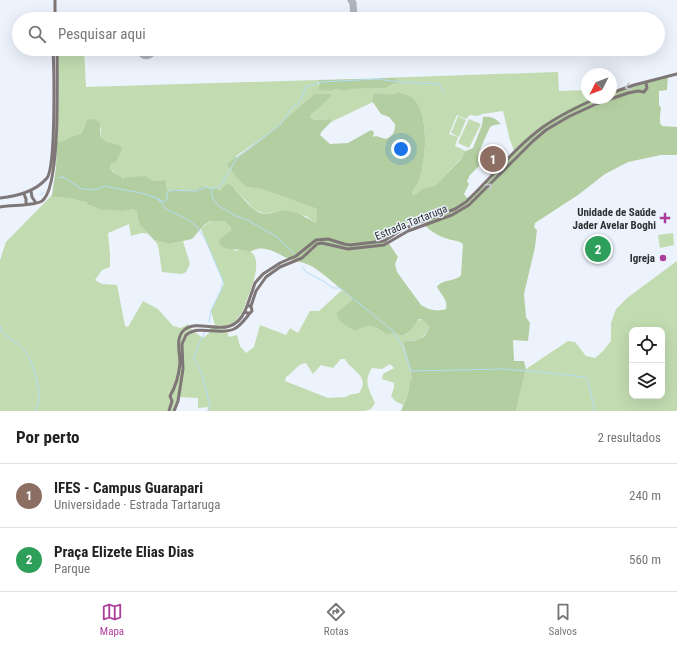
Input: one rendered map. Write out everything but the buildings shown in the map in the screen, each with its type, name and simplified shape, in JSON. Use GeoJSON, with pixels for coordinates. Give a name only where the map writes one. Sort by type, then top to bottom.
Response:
{"type":"FeatureCollection","features":[{"type":"Feature","properties":{"kind":"street"},"geometry":{"type":"LineString","coordinates":[[54,12],[55,1]]}},
{"type":"Feature","properties":{"kind":"street"},"geometry":{"type":"LineString","coordinates":[[0,198],[24,194],[31,191],[47,178],[50,172],[54,111],[53,56]]}},
{"type":"Feature","properties":{"kind":"street"},"geometry":{"type":"LineString","coordinates":[[0,207],[36,203],[44,200],[49,192],[54,169],[57,56]]}},
{"type":"Feature","properties":{"kind":"street"},"geometry":{"type":"LineString","coordinates":[[617,91],[677,74]]}},
{"type":"Feature","properties":{"kind":"street","name":"Estrada Tartaruga"},"geometry":{"type":"LineString","coordinates":[[251,306],[256,291],[266,277],[280,267],[302,258],[317,244],[322,243],[348,249],[384,245],[408,231],[452,215],[469,205],[546,130],[568,117],[596,104],[638,91],[643,92],[647,90],[646,82]]}},
{"type":"Feature","properties":{"kind":"street","name":"Estrada Tartaruga"},"geometry":{"type":"LineString","coordinates":[[246,306],[252,289],[263,274],[280,263],[296,256],[316,240],[328,240],[350,245],[380,242],[388,239],[403,229],[455,209],[476,193],[528,139],[544,126],[583,104]]}},
{"type":"Feature","properties":{"kind":"street"},"geometry":{"type":"LineString","coordinates":[[31,191],[32,198],[36,203]]}},
{"type":"Feature","properties":{"kind":"street"},"geometry":{"type":"LineString","coordinates":[[24,194],[26,204]]}},
{"type":"Feature","properties":{"kind":"street"},"geometry":{"type":"LineString","coordinates":[[169,411],[172,400],[170,397],[176,386],[179,368],[178,343],[183,331],[191,326],[221,328],[230,326],[238,321],[246,306],[251,306],[252,310],[250,313],[239,325],[231,330],[217,332],[195,330],[186,334],[182,344],[184,364],[178,401],[174,411]]}},
{"type":"Feature","properties":{"kind":"street"},"geometry":{"type":"LineString","coordinates":[[245,310],[247,313],[250,313]]}},
{"type":"Feature","properties":{"kind":"street"},"geometry":{"type":"LineString","coordinates":[[172,393],[178,395]]}},
{"type":"Feature","properties":{"kind":"street"},"geometry":{"type":"LineString","coordinates":[[172,400],[178,401]]}},
{"type":"Feature","properties":{"kind":"green space"},"geometry":{"type":"Polygon","coordinates":[[[57,56],[84,56],[86,87],[318,80],[318,83],[327,91],[337,89],[386,88],[395,84],[395,78],[380,78],[558,72],[559,91],[581,90],[581,104],[586,104],[515,153],[510,140],[503,111],[478,116],[470,115],[466,119],[457,115],[449,134],[458,137],[455,146],[466,151],[464,155],[437,184],[424,188],[414,195],[412,192],[421,175],[425,142],[423,120],[417,103],[411,97],[399,92],[393,94],[374,93],[373,102],[331,122],[331,119],[314,120],[310,117],[332,94],[314,94],[267,135],[236,156],[247,187],[262,189],[317,209],[317,219],[315,223],[306,216],[277,211],[265,214],[255,210],[235,189],[224,186],[220,191],[198,188],[190,191],[177,189],[167,191],[166,180],[122,180],[110,168],[110,165],[117,160],[119,145],[107,142],[100,137],[101,128],[85,124],[81,134],[57,142],[59,89],[57,56]]]}},
{"type":"Feature","properties":{"kind":"green space"},"geometry":{"type":"Polygon","coordinates":[[[668,75],[667,90],[659,91],[659,105],[661,108],[660,123],[662,126],[677,127],[677,155],[661,155],[628,162],[605,174],[578,195],[535,223],[534,227],[537,230],[535,247],[524,294],[526,317],[530,323],[528,341],[513,340],[514,361],[524,361],[526,369],[516,411],[401,411],[408,394],[410,381],[412,379],[403,344],[406,341],[414,341],[423,337],[429,327],[428,325],[422,319],[419,319],[409,332],[403,336],[394,333],[387,335],[375,327],[364,327],[355,331],[340,322],[336,313],[352,300],[352,298],[321,272],[307,264],[266,249],[250,252],[223,247],[219,244],[220,239],[231,230],[225,221],[210,221],[204,225],[192,239],[169,244],[154,240],[140,225],[137,212],[133,209],[124,211],[101,210],[87,204],[86,202],[52,197],[56,168],[57,142],[81,134],[87,120],[92,119],[100,123],[100,137],[107,142],[120,145],[122,149],[116,162],[110,165],[110,168],[121,177],[122,180],[124,178],[145,176],[154,181],[166,180],[167,191],[177,189],[190,191],[202,187],[217,189],[220,191],[224,186],[229,184],[250,206],[260,213],[269,214],[278,211],[289,211],[303,216],[315,223],[317,219],[317,209],[262,189],[247,187],[238,179],[227,164],[267,135],[314,94],[332,94],[310,117],[314,120],[331,119],[331,122],[320,135],[330,144],[348,143],[371,130],[374,132],[373,137],[376,136],[386,139],[394,133],[395,124],[389,117],[381,114],[372,101],[374,93],[393,94],[398,92],[409,96],[417,103],[421,111],[425,131],[423,165],[418,183],[412,194],[414,195],[424,188],[437,184],[461,159],[466,151],[473,148],[482,125],[483,117],[493,118],[501,124],[490,127],[478,154],[482,163],[470,175],[467,181],[469,184],[464,194],[467,198],[478,190],[536,132],[552,119],[581,104],[617,104],[617,90],[668,75]],[[422,221],[414,224],[407,223],[386,239],[398,257],[395,264],[397,272],[421,305],[433,310],[443,310],[446,309],[446,302],[437,287],[439,284],[455,279],[461,275],[463,244],[448,239],[430,230],[422,221]]]}},
{"type":"Feature","properties":{"kind":"green space"},"geometry":{"type":"Polygon","coordinates":[[[395,78],[398,82],[386,88],[349,89],[344,91],[337,89],[329,91],[318,89],[320,85],[318,80],[395,78]]]}},
{"type":"Feature","properties":{"kind":"green space"},"geometry":{"type":"Polygon","coordinates":[[[458,116],[466,120],[459,137],[451,133],[458,116]]]}},
{"type":"Feature","properties":{"kind":"green space"},"geometry":{"type":"Polygon","coordinates":[[[469,119],[481,124],[469,148],[458,143],[469,119]]]}},
{"type":"Feature","properties":{"kind":"green space"},"geometry":{"type":"Polygon","coordinates":[[[52,195],[52,197],[86,202],[87,204],[101,210],[124,211],[133,209],[137,212],[138,222],[148,234],[142,233],[131,236],[129,224],[108,233],[110,267],[102,270],[95,280],[102,284],[117,285],[125,326],[128,327],[143,301],[158,309],[173,326],[181,328],[188,324],[192,330],[203,338],[209,333],[211,326],[215,325],[211,311],[224,284],[201,229],[213,221],[220,220],[227,222],[231,230],[223,237],[235,251],[245,250],[251,252],[255,257],[256,271],[243,311],[235,321],[225,326],[229,337],[237,335],[240,346],[246,353],[254,347],[260,325],[286,335],[290,328],[298,333],[310,311],[319,311],[342,290],[353,298],[336,313],[338,319],[343,324],[355,331],[364,327],[375,327],[387,335],[394,333],[403,336],[409,332],[419,320],[422,319],[429,325],[427,332],[420,340],[406,341],[403,346],[408,359],[412,379],[410,381],[408,394],[403,405],[395,401],[391,396],[394,383],[382,379],[383,374],[394,368],[390,364],[382,369],[372,368],[369,373],[367,381],[368,386],[375,403],[371,409],[365,411],[208,411],[208,407],[198,408],[198,398],[180,397],[176,411],[0,411],[0,260],[6,242],[52,195]],[[341,359],[333,368],[321,365],[313,374],[306,363],[303,364],[286,377],[285,381],[328,398],[346,397],[359,393],[363,382],[362,378],[345,359],[341,359]]]}},
{"type":"Feature","properties":{"kind":"green space"},"geometry":{"type":"Polygon","coordinates":[[[673,233],[674,245],[660,248],[658,235],[673,233]]]}},
{"type":"Feature","properties":{"kind":"green space"},"geometry":{"type":"Polygon","coordinates":[[[154,240],[169,244],[183,241],[190,264],[186,272],[182,274],[162,272],[158,245],[154,240]]]}},
{"type":"Feature","properties":{"kind":"green space"},"geometry":{"type":"Polygon","coordinates":[[[599,244],[602,252],[592,256],[592,254],[599,244]]]}},
{"type":"Feature","properties":{"kind":"green space"},"geometry":{"type":"Polygon","coordinates":[[[677,261],[677,411],[516,411],[526,369],[568,341],[575,342],[586,356],[595,358],[611,341],[611,323],[616,309],[627,298],[677,261]]]}},
{"type":"Feature","properties":{"kind":"waterway"},"geometry":{"type":"LineString","coordinates":[[58,178],[63,177],[82,189],[96,190],[105,186],[142,193],[164,202],[167,199],[167,193],[170,190],[196,191],[207,187],[210,189],[220,187],[237,158],[280,125],[291,109],[300,102],[306,87],[322,82],[377,79],[399,82],[439,84],[444,93]]}},
{"type":"Feature","properties":{"kind":"waterway"},"geometry":{"type":"LineString","coordinates":[[211,190],[213,199],[219,206],[277,237],[295,254]]}},
{"type":"Feature","properties":{"kind":"waterway"},"geometry":{"type":"LineString","coordinates":[[40,195],[44,192]]}},
{"type":"Feature","properties":{"kind":"waterway"},"geometry":{"type":"LineString","coordinates":[[157,198],[166,209],[189,220],[197,227],[205,239],[223,281],[221,290],[211,310],[209,322]]}},
{"type":"Feature","properties":{"kind":"waterway"},"geometry":{"type":"LineString","coordinates":[[302,266],[306,272],[333,288],[340,288],[393,331],[403,347],[411,371],[504,369],[569,375]]}},
{"type":"Feature","properties":{"kind":"waterway"},"geometry":{"type":"LineString","coordinates":[[0,326],[1,331],[26,353],[32,364],[39,391],[39,400],[36,411]]}},
{"type":"Feature","properties":{"kind":"waterway"},"geometry":{"type":"LineString","coordinates":[[205,332],[199,343],[194,358],[202,374],[210,406],[207,411]]}},
{"type":"Feature","properties":{"kind":"waterway"},"geometry":{"type":"LineString","coordinates":[[570,375],[587,378],[595,411]]}},
{"type":"Feature","properties":{"kind":"taxiway"},"geometry":{"type":"LineString","coordinates":[[351,0],[353,3],[354,12]]}},
{"type":"Feature","properties":{"kind":"place","name":"IFES - Campus Guarapari"},"geometry":{"type":"Point","coordinates":[493,159]}},
{"type":"Feature","properties":{"kind":"place","name":"Unidade de Saúde Jader Avelar Boghi"},"geometry":{"type":"Point","coordinates":[665,218]}},
{"type":"Feature","properties":{"kind":"place","name":"Praça Elizete Elias Dias"},"geometry":{"type":"Point","coordinates":[598,249]}},
{"type":"Feature","properties":{"kind":"place","name":"Igreja"},"geometry":{"type":"Point","coordinates":[663,258]}}]}
